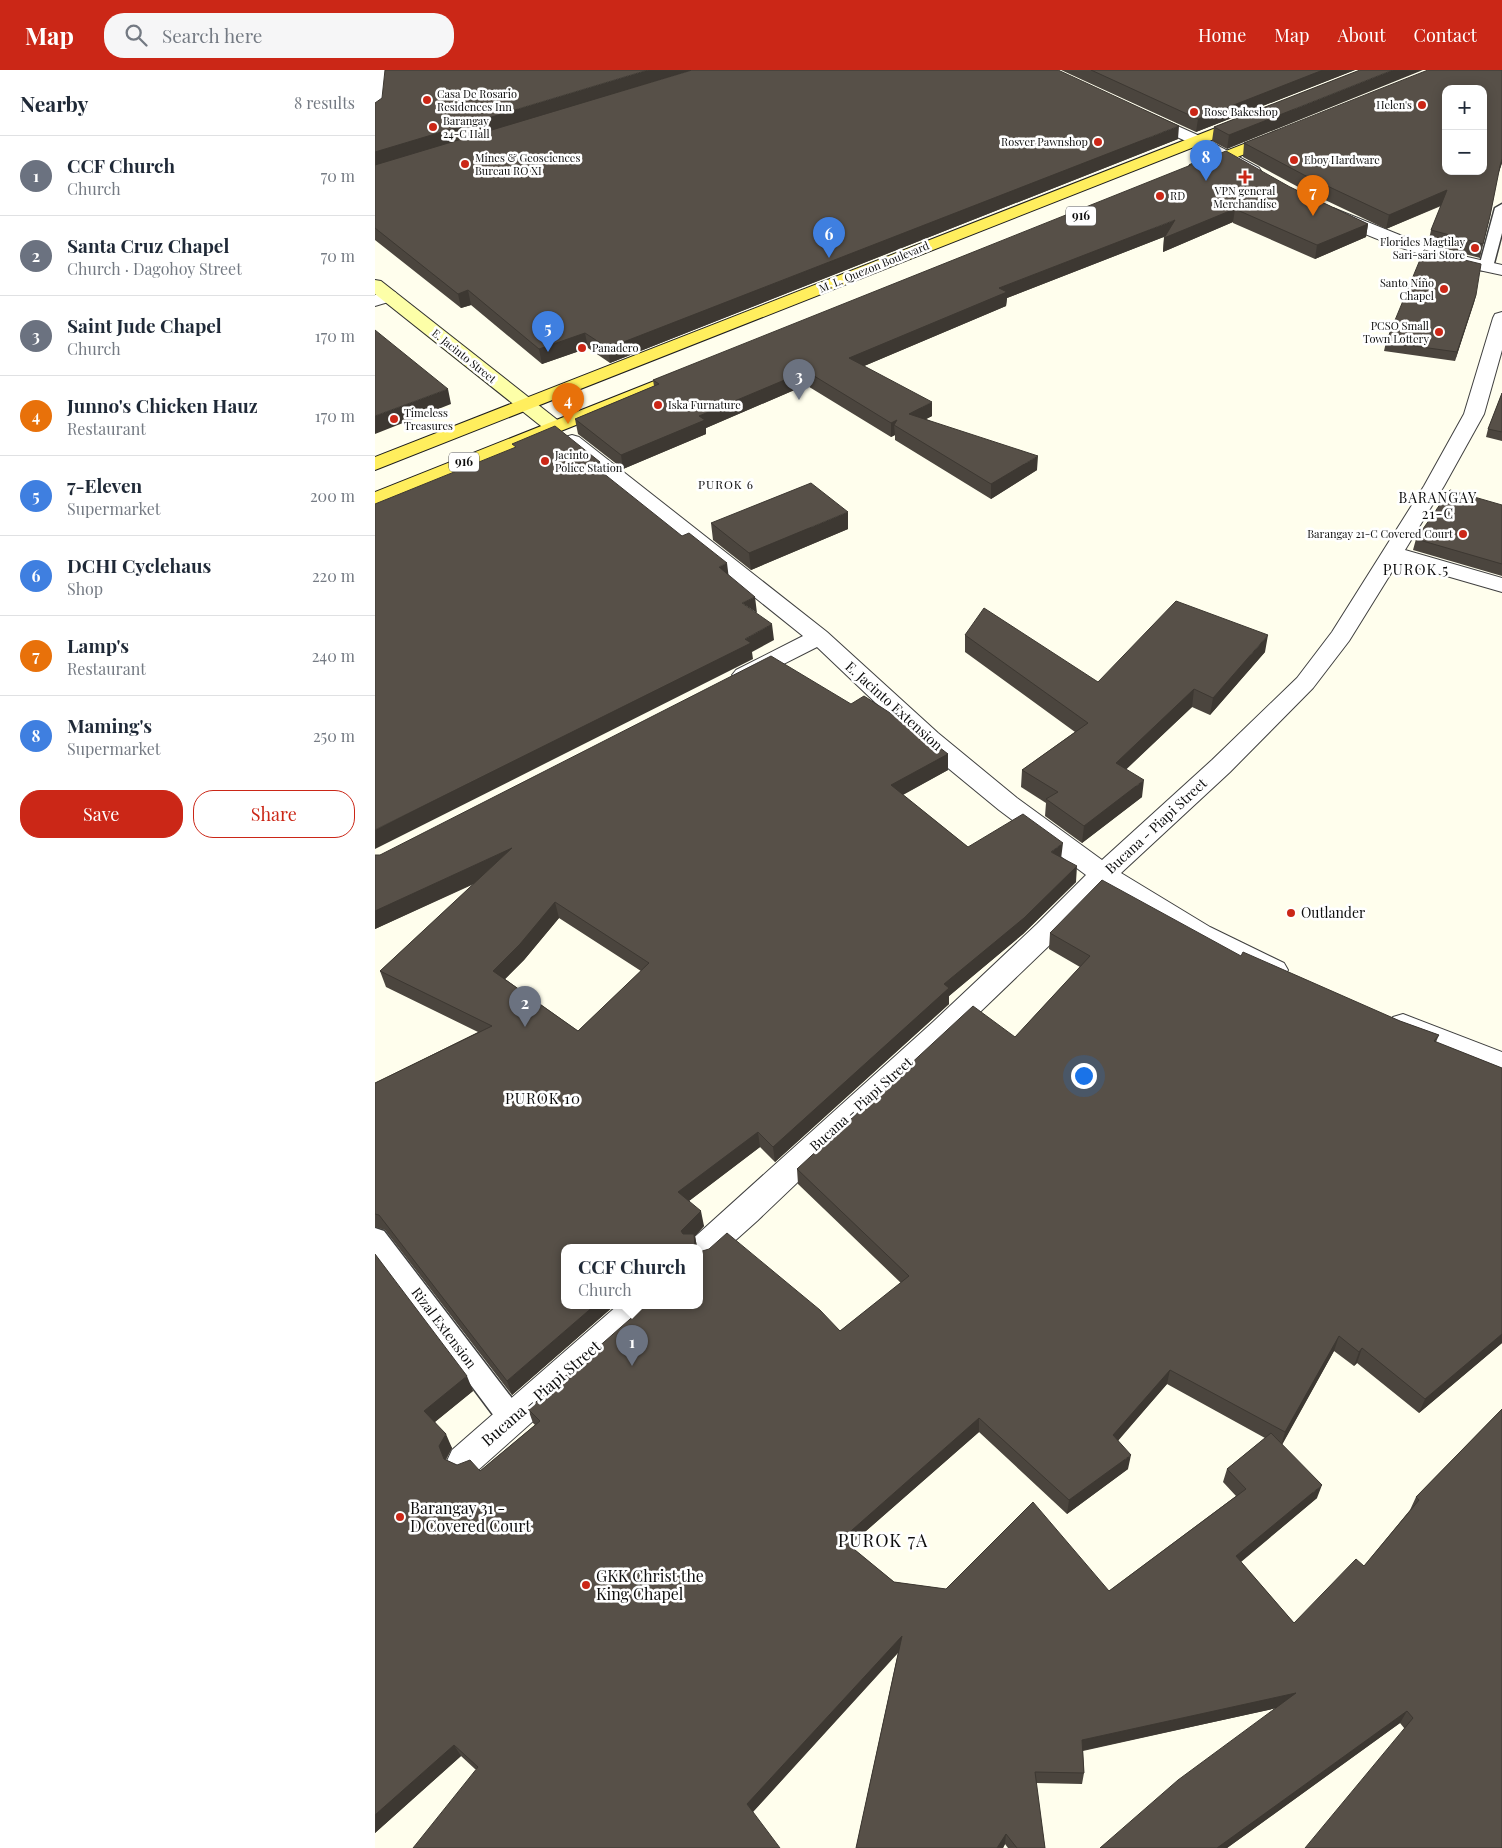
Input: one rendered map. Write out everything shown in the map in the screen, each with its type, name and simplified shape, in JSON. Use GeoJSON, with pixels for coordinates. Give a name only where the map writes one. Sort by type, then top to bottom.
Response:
{"type":"FeatureCollection","features":[{"type":"Feature","properties":{"kind":"main road","name":"M. L. Quezon Boulevard"},"geometry":{"type":"LineString","coordinates":[[375,464],[1263,114]]}},
{"type":"Feature","properties":{"kind":"main road"},"geometry":{"type":"LineString","coordinates":[[1182,174],[1295,129]]}},
{"type":"Feature","properties":{"kind":"main road","name":"916"},"geometry":{"type":"LineString","coordinates":[[375,499],[693,371]]}},
{"type":"Feature","properties":{"kind":"street"},"geometry":{"type":"LineString","coordinates":[[375,111],[381,70]]}},
{"type":"Feature","properties":{"kind":"street"},"geometry":{"type":"LineString","coordinates":[[1134,111],[1227,156],[1265,179]]}},
{"type":"Feature","properties":{"kind":"street"},"geometry":{"type":"LineString","coordinates":[[1322,208],[1395,241],[1433,254],[1494,269]]}},
{"type":"Feature","properties":{"kind":"street","name":"E. Jacinto Street"},"geometry":{"type":"LineString","coordinates":[[380,294],[553,426]]}},
{"type":"Feature","properties":{"kind":"street","name":"Bucana - Piapi Street"},"geometry":{"type":"LineString","coordinates":[[703,1250],[943,1030],[1047,931],[1103,874],[1221,766],[1305,683],[1341,636],[1434,486],[1474,414],[1502,318]]}},
{"type":"Feature","properties":{"kind":"street","name":"E. Jacinto Extension"},"geometry":{"type":"LineString","coordinates":[[553,426],[819,637],[929,739],[1008,804],[1103,874],[1200,934],[1298,980]]}},
{"type":"Feature","properties":{"kind":"street"},"geometry":{"type":"LineString","coordinates":[[1391,553],[1502,585]]}},
{"type":"Feature","properties":{"kind":"street"},"geometry":{"type":"LineString","coordinates":[[725,685],[819,637]]}},
{"type":"Feature","properties":{"kind":"street"},"geometry":{"type":"LineString","coordinates":[[1386,1018],[1502,1064]]}},
{"type":"Feature","properties":{"kind":"street","name":"Bucana - Piapi Street"},"geometry":{"type":"LineString","coordinates":[[464,1461],[636,1309]]}},
{"type":"Feature","properties":{"kind":"lane"},"geometry":{"type":"LineString","coordinates":[[1494,269],[1502,208]]}},
{"type":"Feature","properties":{"kind":"lane","name":"Rizal Extension"},"geometry":{"type":"LineString","coordinates":[[375,1238],[512,1419]]}},
{"type":"Feature","properties":{"kind":"building"},"geometry":{"type":"Polygon","coordinates":[[[385,70],[648,70],[375,152],[375,103],[382,98],[385,70]]]}},
{"type":"Feature","properties":{"kind":"building"},"geometry":{"type":"Polygon","coordinates":[[[692,70],[1058,70],[1179,126],[608,348],[585,333],[539,349],[468,290],[458,294],[375,228],[375,165],[692,70]]]}},
{"type":"Feature","properties":{"kind":"building"},"geometry":{"type":"Polygon","coordinates":[[[1091,70],[1323,70],[1198,119],[1091,70]]]}},
{"type":"Feature","properties":{"kind":"building"},"geometry":{"type":"Polygon","coordinates":[[[1360,70],[1393,70],[1229,135],[1214,127],[1360,70]]]}},
{"type":"Feature","properties":{"kind":"building"},"geometry":{"type":"Polygon","coordinates":[[[1428,70],[1502,70],[1502,159],[1483,244],[1431,230],[1447,190],[1389,215],[1304,175],[1244,143],[1428,70]]]}},
{"type":"Feature","properties":{"kind":"building"},"geometry":{"type":"Polygon","coordinates":[[[1226,151],[1290,187],[1368,224],[1317,245],[1235,209],[1237,208],[1164,238],[1175,220],[999,288],[1007,292],[849,358],[932,402],[909,414],[1038,456],[991,484],[894,425],[897,420],[891,423],[806,371],[699,416],[705,420],[621,455],[575,419],[659,384],[653,380],[1226,151]]]}},
{"type":"Feature","properties":{"kind":"building"},"geometry":{"type":"Polygon","coordinates":[[[1424,250],[1481,264],[1476,295],[1457,352],[1386,342],[1424,250]]]}},
{"type":"Feature","properties":{"kind":"building"},"geometry":{"type":"Polygon","coordinates":[[[375,330],[448,389],[375,416],[375,330]]]}},
{"type":"Feature","properties":{"kind":"building"},"geometry":{"type":"Polygon","coordinates":[[[1502,393],[1502,432],[1488,429],[1502,393]]]}},
{"type":"Feature","properties":{"kind":"building"},"geometry":{"type":"Polygon","coordinates":[[[555,426],[600,462],[593,465],[682,536],[689,533],[727,563],[719,567],[755,597],[742,603],[772,624],[745,639],[751,643],[375,830],[375,504],[516,447],[512,444],[555,426]]]}},
{"type":"Feature","properties":{"kind":"building"},"geometry":{"type":"Polygon","coordinates":[[[811,483],[848,512],[749,553],[711,523],[811,483]]]}},
{"type":"Feature","properties":{"kind":"building","name":"Barangay 21-C Covered Court"},"geometry":{"type":"Polygon","coordinates":[[[1450,490],[1502,505],[1502,564],[1416,539],[1450,490]]]}},
{"type":"Feature","properties":{"kind":"building"},"geometry":{"type":"Polygon","coordinates":[[[1176,601],[1268,635],[1213,698],[1194,689],[1116,763],[1144,780],[1084,826],[1046,799],[1058,792],[1022,770],[1088,723],[965,635],[984,608],[1098,682],[1176,601]]]}},
{"type":"Feature","properties":{"kind":"building"},"geometry":{"type":"Polygon","coordinates":[[[771,656],[851,704],[864,696],[921,733],[948,754],[891,785],[968,847],[1023,814],[1063,843],[1051,852],[1077,866],[1024,918],[944,984],[949,988],[773,1147],[758,1132],[678,1192],[701,1211],[681,1231],[683,1234],[694,1234],[695,1244],[561,1244],[561,1309],[590,1309],[507,1381],[379,1215],[375,1214],[375,1083],[492,1026],[380,971],[512,848],[375,911],[375,855],[380,855],[771,656]],[[555,902],[520,944],[493,971],[578,1031],[649,963],[555,902]]]}},
{"type":"Feature","properties":{"kind":"building"},"geometry":{"type":"Polygon","coordinates":[[[1102,880],[1241,956],[1243,952],[1400,1021],[1439,1035],[1434,1041],[1502,1068],[1502,1334],[1425,1399],[1362,1348],[1359,1352],[1339,1336],[1285,1432],[1170,1370],[1113,1435],[1131,1455],[1069,1500],[979,1418],[843,1538],[894,1582],[946,1589],[1033,1502],[1109,1591],[1246,1489],[1227,1469],[1271,1433],[1322,1485],[1236,1556],[1294,1623],[1356,1559],[1364,1566],[1419,1500],[1416,1497],[1502,1409],[1502,1848],[1305,1848],[1413,1718],[1407,1711],[1217,1848],[1100,1848],[1178,1780],[1296,1693],[1082,1740],[1084,1773],[1035,1772],[1045,1848],[1017,1848],[1006,1834],[997,1848],[856,1848],[902,1636],[747,1804],[780,1848],[413,1848],[478,1767],[454,1745],[375,1815],[375,1254],[467,1376],[424,1411],[446,1434],[439,1446],[444,1459],[457,1465],[470,1460],[480,1471],[540,1421],[528,1409],[641,1309],[703,1309],[703,1251],[709,1249],[727,1233],[820,1310],[840,1331],[909,1276],[797,1169],[973,1006],[1015,1037],[1090,956],[1050,933],[1102,880]]]}},
{"type":"Feature","properties":{"kind":"place","name":"Casa De Rosario Residences Inn"},"geometry":{"type":"Point","coordinates":[427,100]}},
{"type":"Feature","properties":{"kind":"place","name":"Helen's"},"geometry":{"type":"Point","coordinates":[1422,105]}},
{"type":"Feature","properties":{"kind":"place","name":"Rose Bakeshop"},"geometry":{"type":"Point","coordinates":[1194,112]}},
{"type":"Feature","properties":{"kind":"place","name":"Barangay 24-C Hall"},"geometry":{"type":"Point","coordinates":[433,127]}},
{"type":"Feature","properties":{"kind":"place","name":"Rosver Pawnshop"},"geometry":{"type":"Point","coordinates":[1098,142]}},
{"type":"Feature","properties":{"kind":"place","name":"Eboy Hardware"},"geometry":{"type":"Point","coordinates":[1294,160]}},
{"type":"Feature","properties":{"kind":"place","name":"Mines & Geosciences Bureau RO XI"},"geometry":{"type":"Point","coordinates":[465,164]}},
{"type":"Feature","properties":{"kind":"place","name":"VPN general Merchandise"},"geometry":{"type":"Point","coordinates":[1245,177]}},
{"type":"Feature","properties":{"kind":"place","name":"Maming's"},"geometry":{"type":"Point","coordinates":[1206,181]}},
{"type":"Feature","properties":{"kind":"place","name":"RD"},"geometry":{"type":"Point","coordinates":[1160,196]}},
{"type":"Feature","properties":{"kind":"place","name":"Lamp's"},"geometry":{"type":"Point","coordinates":[1313,216]}},
{"type":"Feature","properties":{"kind":"place","name":"Florides Magtilay Sari-sari Store"},"geometry":{"type":"Point","coordinates":[1475,248]}},
{"type":"Feature","properties":{"kind":"place","name":"DCHI Cyclehaus"},"geometry":{"type":"Point","coordinates":[829,258]}},
{"type":"Feature","properties":{"kind":"place","name":"Santo Niño Chapel"},"geometry":{"type":"Point","coordinates":[1444,289]}},
{"type":"Feature","properties":{"kind":"place","name":"PCSO Small Town Lottery"},"geometry":{"type":"Point","coordinates":[1439,332]}},
{"type":"Feature","properties":{"kind":"place","name":"Panadero"},"geometry":{"type":"Point","coordinates":[582,348]}},
{"type":"Feature","properties":{"kind":"place","name":"7-Eleven"},"geometry":{"type":"Point","coordinates":[548,352]}},
{"type":"Feature","properties":{"kind":"place","name":"Saint Jude Chapel"},"geometry":{"type":"Point","coordinates":[799,400]}},
{"type":"Feature","properties":{"kind":"place","name":"Iska Furnature"},"geometry":{"type":"Point","coordinates":[658,405]}},
{"type":"Feature","properties":{"kind":"place","name":"Timeless Treasures"},"geometry":{"type":"Point","coordinates":[394,419]}},
{"type":"Feature","properties":{"kind":"place","name":"Junno's Chicken Hauz"},"geometry":{"type":"Point","coordinates":[568,424]}},
{"type":"Feature","properties":{"kind":"place","name":"Jacinto Police Station"},"geometry":{"type":"Point","coordinates":[545,461]}},
{"type":"Feature","properties":{"kind":"place","name":"Barangay 21-C Covered Court"},"geometry":{"type":"Point","coordinates":[1463,534]}},
{"type":"Feature","properties":{"kind":"place","name":"Outlander"},"geometry":{"type":"Point","coordinates":[1291,913]}},
{"type":"Feature","properties":{"kind":"place","name":"Santa Cruz Chapel"},"geometry":{"type":"Point","coordinates":[525,1027]}},
{"type":"Feature","properties":{"kind":"place","name":"CCF Church"},"geometry":{"type":"Point","coordinates":[632,1366]}},
{"type":"Feature","properties":{"kind":"place","name":"Barangay 31 - D Covered Court"},"geometry":{"type":"Point","coordinates":[400,1517]}},
{"type":"Feature","properties":{"kind":"place","name":"GKK Christ the King Chapel"},"geometry":{"type":"Point","coordinates":[586,1585]}},
{"type":"Feature","properties":{"kind":"district","name":"PUROK 6"},"geometry":{"type":"Point","coordinates":[726,485]}},
{"type":"Feature","properties":{"kind":"district","name":"BARANGAY 21-C"},"geometry":{"type":"Point","coordinates":[1438,506]}},
{"type":"Feature","properties":{"kind":"district","name":"PUROK 5"},"geometry":{"type":"Point","coordinates":[1416,570]}},
{"type":"Feature","properties":{"kind":"district","name":"PUROK 10"},"geometry":{"type":"Point","coordinates":[543,1099]}},
{"type":"Feature","properties":{"kind":"district","name":"PUROK 7A"},"geometry":{"type":"Point","coordinates":[883,1541]}}]}
